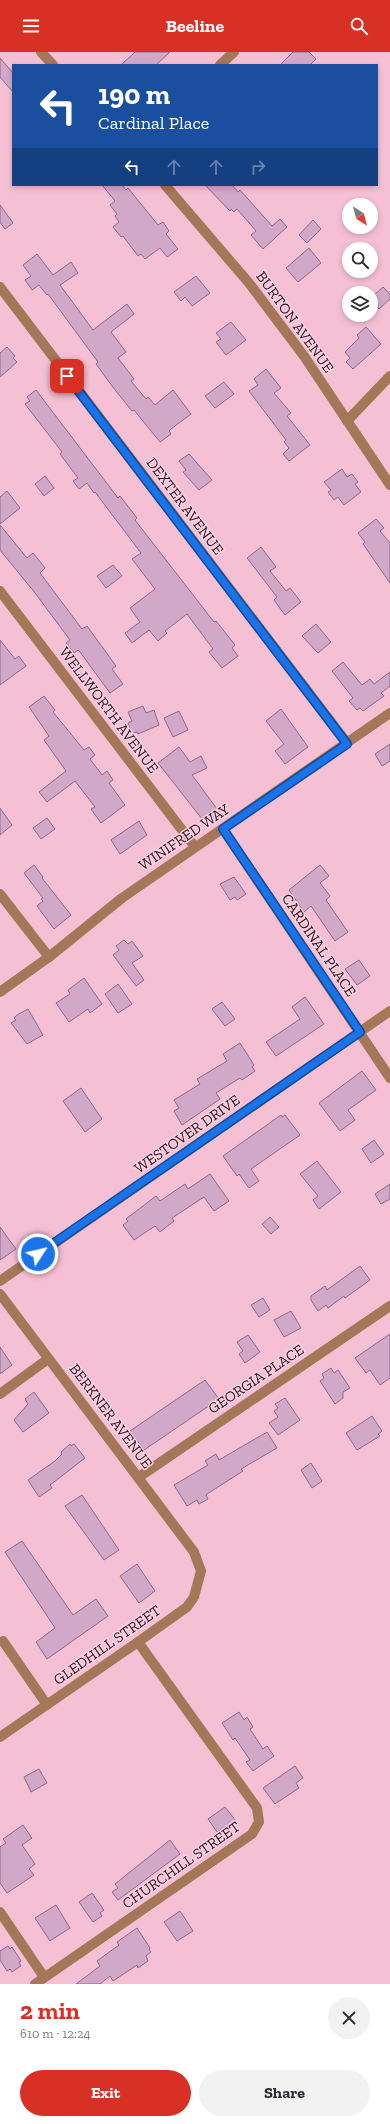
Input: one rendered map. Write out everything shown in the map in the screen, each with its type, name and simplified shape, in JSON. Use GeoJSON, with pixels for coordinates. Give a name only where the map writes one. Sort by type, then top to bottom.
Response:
{"type":"FeatureCollection","features":[{"type":"Feature","properties":{"kind":"street"},"geometry":{"type":"LineString","coordinates":[[41,52],[52,64]]}},
{"type":"Feature","properties":{"kind":"street"},"geometry":{"type":"LineString","coordinates":[[221,64],[234,52]]}},
{"type":"Feature","properties":{"kind":"street","name":"BURTON AVENUE"},"geometry":{"type":"LineString","coordinates":[[165,186],[249,283],[304,356],[390,485]]}},
{"type":"Feature","properties":{"kind":"street","name":"DEXTER AVENUE"},"geometry":{"type":"LineString","coordinates":[[0,287],[347,744]]}},
{"type":"Feature","properties":{"kind":"street"},"geometry":{"type":"LineString","coordinates":[[348,421],[390,376]]}},
{"type":"Feature","properties":{"kind":"street","name":"WELLWORTH AVENUE"},"geometry":{"type":"LineString","coordinates":[[0,591],[195,847]]}},
{"type":"Feature","properties":{"kind":"street","name":"WINIFRED WAY"},"geometry":{"type":"LineString","coordinates":[[0,992],[49,957],[122,898],[390,713]]}},
{"type":"Feature","properties":{"kind":"street","name":"CARDINAL PLACE"},"geometry":{"type":"LineString","coordinates":[[223,829],[390,1078]]}},
{"type":"Feature","properties":{"kind":"street"},"geometry":{"type":"LineString","coordinates":[[0,894],[49,957]]}},
{"type":"Feature","properties":{"kind":"street","name":"WESTOVER DRIVE"},"geometry":{"type":"LineString","coordinates":[[0,1281],[390,1011]]}},
{"type":"Feature","properties":{"kind":"street","name":"BERKNER AVENUE"},"geometry":{"type":"LineString","coordinates":[[0,1294],[139,1477],[194,1552],[196,1558]]}},
{"type":"Feature","properties":{"kind":"street","name":"GEORGIA PLACE"},"geometry":{"type":"LineString","coordinates":[[139,1477],[390,1306]]}},
{"type":"Feature","properties":{"kind":"street"},"geometry":{"type":"LineString","coordinates":[[0,1394],[48,1359]]}},
{"type":"Feature","properties":{"kind":"street","name":"GLEDHILL STREET"},"geometry":{"type":"LineString","coordinates":[[0,1737],[172,1619],[186,1607],[194,1597],[201,1571],[196,1558]]}},
{"type":"Feature","properties":{"kind":"street"},"geometry":{"type":"LineString","coordinates":[[3,1641],[47,1705]]}},
{"type":"Feature","properties":{"kind":"street","name":"CHURCHILL STREET"},"geometry":{"type":"LineString","coordinates":[[35,1984],[252,1834],[259,1822],[257,1808],[138,1642]]}},
{"type":"Feature","properties":{"kind":"street"},"geometry":{"type":"LineString","coordinates":[[0,1912],[44,1978]]}},
{"type":"Feature","properties":{"kind":"building"},"geometry":{"type":"Polygon","coordinates":[[[135,52],[170,52],[157,64],[122,64],[135,52]]]}},
{"type":"Feature","properties":{"kind":"building"},"geometry":{"type":"Polygon","coordinates":[[[293,52],[309,52],[316,59],[311,64],[281,64],[293,52]]]}},
{"type":"Feature","properties":{"kind":"building"},"geometry":{"type":"Polygon","coordinates":[[[0,58],[12,72],[12,91],[0,77],[0,58]]]}},
{"type":"Feature","properties":{"kind":"building"},"geometry":{"type":"Polygon","coordinates":[[[103,186],[123,186],[126,190],[128,188],[158,225],[163,222],[169,231],[166,234],[178,249],[167,257],[160,248],[145,259],[141,254],[138,256],[123,236],[121,237],[113,227],[119,222],[115,216],[117,214],[110,205],[115,201],[103,186]]]}},
{"type":"Feature","properties":{"kind":"building"},"geometry":{"type":"Polygon","coordinates":[[[206,186],[233,186],[238,192],[240,190],[272,226],[280,219],[287,227],[263,249],[251,235],[256,231],[237,209],[234,212],[231,209],[230,211],[206,186]]]}},
{"type":"Feature","properties":{"kind":"building"},"geometry":{"type":"Polygon","coordinates":[[[0,205],[13,223],[5,229],[0,222],[0,205]]]}},
{"type":"Feature","properties":{"kind":"building"},"geometry":{"type":"Polygon","coordinates":[[[313,220],[321,229],[307,243],[299,235],[313,220]]]}},
{"type":"Feature","properties":{"kind":"building"},"geometry":{"type":"Polygon","coordinates":[[[309,248],[321,263],[298,282],[286,268],[309,248]]]}},
{"type":"Feature","properties":{"kind":"building"},"geometry":{"type":"Polygon","coordinates":[[[37,254],[53,275],[71,262],[78,273],[60,285],[93,330],[127,304],[134,314],[111,332],[126,352],[118,358],[134,379],[131,381],[146,399],[148,397],[155,405],[173,390],[191,414],[171,429],[169,431],[171,434],[160,442],[112,386],[96,364],[98,362],[48,294],[47,295],[39,285],[32,290],[25,280],[31,276],[23,265],[37,254]]]}},
{"type":"Feature","properties":{"kind":"building"},"geometry":{"type":"Polygon","coordinates":[[[196,276],[210,293],[192,306],[185,297],[181,301],[174,292],[196,276]]]}},
{"type":"Feature","properties":{"kind":"building"},"geometry":{"type":"Polygon","coordinates":[[[383,287],[390,294],[390,299],[379,309],[378,308],[378,292],[383,287]]]}},
{"type":"Feature","properties":{"kind":"building"},"geometry":{"type":"Polygon","coordinates":[[[231,322],[246,340],[226,355],[216,342],[221,339],[216,333],[231,322]]]}},
{"type":"Feature","properties":{"kind":"building"},"geometry":{"type":"Polygon","coordinates":[[[366,327],[381,344],[353,369],[346,362],[350,358],[345,352],[359,338],[357,335],[366,327]]]}},
{"type":"Feature","properties":{"kind":"building"},"geometry":{"type":"Polygon","coordinates":[[[7,347],[15,356],[13,358],[17,362],[0,377],[0,353],[7,347]]]}},
{"type":"Feature","properties":{"kind":"building"},"geometry":{"type":"Polygon","coordinates":[[[266,369],[281,388],[274,393],[291,413],[287,416],[310,445],[289,461],[283,454],[289,448],[284,442],[286,440],[249,391],[258,385],[254,379],[266,369]]]}},
{"type":"Feature","properties":{"kind":"building"},"geometry":{"type":"Polygon","coordinates":[[[224,382],[234,394],[215,408],[205,396],[224,382]]]}},
{"type":"Feature","properties":{"kind":"building"},"geometry":{"type":"Polygon","coordinates":[[[36,390],[118,498],[120,496],[137,518],[135,520],[214,622],[216,621],[235,645],[232,648],[238,656],[222,668],[209,652],[213,649],[187,614],[165,631],[167,633],[158,641],[149,630],[132,643],[125,633],[140,622],[130,608],[155,589],[132,559],[141,553],[87,483],[79,489],[73,481],[78,478],[60,454],[62,452],[25,404],[30,401],[27,397],[36,390]]]}},
{"type":"Feature","properties":{"kind":"building"},"geometry":{"type":"Polygon","coordinates":[[[189,454],[212,480],[199,490],[183,472],[186,470],[179,461],[189,454]]]}},
{"type":"Feature","properties":{"kind":"building"},"geometry":{"type":"Polygon","coordinates":[[[342,469],[347,477],[352,474],[358,482],[355,484],[361,492],[344,505],[338,497],[334,500],[328,492],[331,490],[324,482],[342,469]]]}},
{"type":"Feature","properties":{"kind":"building"},"geometry":{"type":"Polygon","coordinates":[[[45,476],[54,488],[44,496],[35,484],[45,476]]]}},
{"type":"Feature","properties":{"kind":"building"},"geometry":{"type":"Polygon","coordinates":[[[7,491],[20,508],[0,524],[0,497],[7,491]]]}},
{"type":"Feature","properties":{"kind":"building"},"geometry":{"type":"Polygon","coordinates":[[[376,519],[384,528],[380,531],[390,543],[390,583],[363,544],[365,542],[358,533],[376,519]]]}},
{"type":"Feature","properties":{"kind":"building"},"geometry":{"type":"Polygon","coordinates":[[[0,525],[27,558],[33,553],[45,568],[40,573],[82,629],[87,626],[116,666],[112,669],[123,684],[110,693],[80,652],[78,650],[74,653],[66,643],[70,640],[35,593],[0,550],[0,525]]]}},
{"type":"Feature","properties":{"kind":"building"},"geometry":{"type":"Polygon","coordinates":[[[261,547],[276,567],[270,571],[286,591],[290,588],[301,602],[285,615],[274,600],[277,597],[247,558],[261,547]]]}},
{"type":"Feature","properties":{"kind":"building"},"geometry":{"type":"Polygon","coordinates":[[[113,565],[122,576],[106,588],[97,576],[113,565]]]}},
{"type":"Feature","properties":{"kind":"building"},"geometry":{"type":"Polygon","coordinates":[[[316,624],[331,642],[318,653],[302,636],[316,624]]]}},
{"type":"Feature","properties":{"kind":"building"},"geometry":{"type":"Polygon","coordinates":[[[0,640],[15,659],[19,656],[26,666],[0,685],[0,640]]]}},
{"type":"Feature","properties":{"kind":"building"},"geometry":{"type":"Polygon","coordinates":[[[343,662],[362,685],[370,679],[374,684],[390,672],[390,686],[381,693],[384,696],[363,711],[360,708],[357,710],[349,701],[353,698],[332,671],[343,662]]]}},
{"type":"Feature","properties":{"kind":"building"},"geometry":{"type":"Polygon","coordinates":[[[44,696],[55,710],[53,712],[84,750],[89,747],[95,755],[90,759],[102,775],[107,771],[113,780],[109,783],[125,805],[101,823],[91,809],[95,807],[75,781],[47,802],[39,792],[66,771],[44,740],[49,736],[29,707],[44,696]]]}},
{"type":"Feature","properties":{"kind":"building"},"geometry":{"type":"Polygon","coordinates":[[[143,706],[146,713],[154,710],[159,725],[138,734],[137,732],[132,734],[128,723],[132,721],[128,712],[143,706]]]}},
{"type":"Feature","properties":{"kind":"building"},"geometry":{"type":"Polygon","coordinates":[[[281,709],[308,747],[285,764],[275,751],[284,744],[266,721],[281,709]]]}},
{"type":"Feature","properties":{"kind":"building"},"geometry":{"type":"Polygon","coordinates":[[[179,711],[188,730],[173,737],[164,718],[179,711]]]}},
{"type":"Feature","properties":{"kind":"building"},"geometry":{"type":"Polygon","coordinates":[[[390,744],[390,761],[382,766],[375,754],[390,744]]]}},
{"type":"Feature","properties":{"kind":"building"},"geometry":{"type":"Polygon","coordinates":[[[179,747],[190,762],[201,756],[207,768],[192,775],[220,813],[206,824],[158,763],[179,747]]]}},
{"type":"Feature","properties":{"kind":"building"},"geometry":{"type":"Polygon","coordinates":[[[0,808],[12,825],[0,835],[0,808]]]}},
{"type":"Feature","properties":{"kind":"building"},"geometry":{"type":"Polygon","coordinates":[[[47,818],[55,829],[41,839],[33,828],[47,818]]]}},
{"type":"Feature","properties":{"kind":"building"},"geometry":{"type":"Polygon","coordinates":[[[139,821],[147,835],[120,854],[111,840],[139,821]]]}},
{"type":"Feature","properties":{"kind":"building"},"geometry":{"type":"Polygon","coordinates":[[[34,865],[43,877],[42,878],[71,915],[54,929],[37,906],[43,901],[41,899],[43,898],[24,873],[34,865]]]}},
{"type":"Feature","properties":{"kind":"building"},"geometry":{"type":"Polygon","coordinates":[[[320,865],[329,876],[320,883],[330,896],[326,900],[348,932],[335,941],[311,906],[304,912],[289,890],[320,865]]]}},
{"type":"Feature","properties":{"kind":"building"},"geometry":{"type":"Polygon","coordinates":[[[234,877],[246,894],[237,900],[235,897],[230,900],[220,884],[234,877]]]}},
{"type":"Feature","properties":{"kind":"building"},"geometry":{"type":"Polygon","coordinates":[[[124,940],[128,944],[132,941],[143,956],[132,963],[144,980],[136,986],[113,955],[119,950],[116,946],[124,940]]]}},
{"type":"Feature","properties":{"kind":"building"},"geometry":{"type":"Polygon","coordinates":[[[359,960],[370,976],[357,985],[345,969],[359,960]]]}},
{"type":"Feature","properties":{"kind":"building"},"geometry":{"type":"Polygon","coordinates":[[[84,978],[102,1004],[90,1013],[88,1009],[69,1022],[56,1003],[70,994],[68,990],[84,978]]]}},
{"type":"Feature","properties":{"kind":"building"},"geometry":{"type":"Polygon","coordinates":[[[118,984],[132,1004],[118,1013],[105,994],[118,984]]]}},
{"type":"Feature","properties":{"kind":"building"},"geometry":{"type":"Polygon","coordinates":[[[305,997],[324,1024],[276,1056],[266,1042],[300,1019],[292,1007],[305,997]]]}},
{"type":"Feature","properties":{"kind":"building"},"geometry":{"type":"Polygon","coordinates":[[[222,1002],[235,1019],[225,1026],[212,1009],[222,1002]]]}},
{"type":"Feature","properties":{"kind":"building"},"geometry":{"type":"Polygon","coordinates":[[[28,1009],[43,1035],[27,1044],[11,1023],[16,1020],[14,1018],[17,1015],[28,1009]]]}},
{"type":"Feature","properties":{"kind":"building"},"geometry":{"type":"Polygon","coordinates":[[[240,1043],[254,1065],[252,1067],[255,1071],[242,1080],[240,1078],[216,1093],[220,1099],[182,1125],[174,1111],[179,1108],[174,1100],[200,1084],[197,1079],[227,1061],[223,1054],[240,1043]]]}},
{"type":"Feature","properties":{"kind":"building"},"geometry":{"type":"Polygon","coordinates":[[[362,1071],[376,1090],[348,1110],[355,1120],[340,1131],[319,1103],[362,1071]]]}},
{"type":"Feature","properties":{"kind":"building"},"geometry":{"type":"Polygon","coordinates":[[[81,1088],[102,1119],[85,1132],[63,1101],[81,1088]]]}},
{"type":"Feature","properties":{"kind":"building"},"geometry":{"type":"Polygon","coordinates":[[[281,1115],[282,1117],[285,1115],[300,1135],[251,1169],[259,1181],[249,1188],[239,1174],[237,1176],[223,1156],[281,1115]]]}},
{"type":"Feature","properties":{"kind":"building"},"geometry":{"type":"Polygon","coordinates":[[[374,1140],[384,1154],[371,1163],[362,1149],[374,1140]]]}},
{"type":"Feature","properties":{"kind":"building"},"geometry":{"type":"Polygon","coordinates":[[[317,1161],[341,1192],[319,1209],[313,1200],[318,1196],[300,1174],[317,1161]]]}},
{"type":"Feature","properties":{"kind":"building"},"geometry":{"type":"Polygon","coordinates":[[[210,1174],[229,1201],[214,1211],[204,1197],[172,1218],[174,1221],[160,1232],[155,1226],[134,1240],[123,1225],[128,1221],[126,1219],[156,1196],[160,1201],[185,1184],[188,1189],[210,1174]]]}},
{"type":"Feature","properties":{"kind":"building"},"geometry":{"type":"Polygon","coordinates":[[[390,1184],[390,1199],[381,1204],[375,1194],[390,1184]]]}},
{"type":"Feature","properties":{"kind":"building"},"geometry":{"type":"Polygon","coordinates":[[[270,1217],[279,1227],[271,1234],[262,1224],[270,1217]]]}},
{"type":"Feature","properties":{"kind":"building"},"geometry":{"type":"Polygon","coordinates":[[[0,1227],[16,1249],[0,1260],[0,1227]]]}},
{"type":"Feature","properties":{"kind":"building"},"geometry":{"type":"Polygon","coordinates":[[[360,1266],[370,1280],[345,1298],[344,1296],[328,1308],[326,1305],[318,1311],[311,1300],[311,1296],[325,1286],[327,1290],[360,1266]]]}},
{"type":"Feature","properties":{"kind":"building"},"geometry":{"type":"Polygon","coordinates":[[[263,1298],[270,1310],[259,1317],[251,1305],[263,1298]]]}},
{"type":"Feature","properties":{"kind":"building"},"geometry":{"type":"Polygon","coordinates":[[[291,1311],[301,1328],[284,1337],[274,1320],[291,1311]]]}},
{"type":"Feature","properties":{"kind":"building"},"geometry":{"type":"Polygon","coordinates":[[[390,1334],[390,1378],[380,1385],[370,1370],[366,1373],[355,1358],[390,1334]]]}},
{"type":"Feature","properties":{"kind":"building"},"geometry":{"type":"Polygon","coordinates":[[[248,1335],[260,1352],[245,1363],[239,1354],[243,1351],[237,1342],[248,1335]]]}},
{"type":"Feature","properties":{"kind":"building"},"geometry":{"type":"Polygon","coordinates":[[[0,1347],[12,1365],[0,1374],[0,1347]]]}},
{"type":"Feature","properties":{"kind":"building"},"geometry":{"type":"Polygon","coordinates":[[[331,1368],[334,1373],[338,1370],[350,1388],[343,1392],[343,1398],[335,1404],[320,1381],[324,1378],[322,1374],[331,1368]]]}},
{"type":"Feature","properties":{"kind":"building"},"geometry":{"type":"Polygon","coordinates":[[[205,1380],[219,1399],[144,1450],[130,1431],[205,1380]]]}},
{"type":"Feature","properties":{"kind":"building"},"geometry":{"type":"Polygon","coordinates":[[[34,1392],[49,1413],[23,1432],[14,1420],[28,1404],[25,1399],[34,1392]]]}},
{"type":"Feature","properties":{"kind":"building"},"geometry":{"type":"Polygon","coordinates":[[[285,1398],[300,1420],[278,1435],[269,1423],[278,1417],[274,1411],[278,1408],[275,1404],[285,1398]]]}},
{"type":"Feature","properties":{"kind":"building"},"geometry":{"type":"Polygon","coordinates":[[[372,1416],[382,1431],[378,1434],[380,1436],[357,1450],[346,1433],[372,1416]]]}},
{"type":"Feature","properties":{"kind":"building"},"geometry":{"type":"Polygon","coordinates":[[[267,1432],[277,1448],[241,1469],[243,1471],[207,1494],[208,1499],[199,1504],[197,1500],[187,1506],[174,1485],[208,1465],[205,1461],[216,1454],[219,1460],[267,1432]]]}},
{"type":"Feature","properties":{"kind":"building"},"geometry":{"type":"Polygon","coordinates":[[[70,1444],[71,1446],[74,1444],[85,1458],[50,1485],[52,1488],[39,1497],[28,1480],[55,1461],[62,1454],[61,1452],[70,1444]]]}},
{"type":"Feature","properties":{"kind":"building"},"geometry":{"type":"Polygon","coordinates":[[[311,1463],[322,1481],[312,1488],[301,1470],[311,1463]]]}},
{"type":"Feature","properties":{"kind":"building"},"geometry":{"type":"Polygon","coordinates":[[[82,1495],[119,1550],[104,1560],[65,1506],[82,1495]]]}},
{"type":"Feature","properties":{"kind":"building"},"geometry":{"type":"Polygon","coordinates":[[[22,1541],[73,1615],[96,1599],[108,1616],[47,1659],[36,1642],[55,1628],[5,1552],[22,1541]]]}},
{"type":"Feature","properties":{"kind":"building"},"geometry":{"type":"Polygon","coordinates":[[[137,1564],[155,1591],[139,1603],[120,1576],[137,1564]]]}},
{"type":"Feature","properties":{"kind":"building"},"geometry":{"type":"Polygon","coordinates":[[[239,1712],[244,1720],[247,1717],[253,1727],[250,1729],[263,1749],[267,1746],[274,1756],[253,1771],[246,1762],[250,1760],[235,1738],[233,1740],[222,1723],[239,1712]]]}},
{"type":"Feature","properties":{"kind":"building"},"geometry":{"type":"Polygon","coordinates":[[[295,1766],[303,1778],[296,1783],[299,1788],[275,1804],[263,1788],[295,1766]]]}},
{"type":"Feature","properties":{"kind":"building"},"geometry":{"type":"Polygon","coordinates":[[[39,1769],[47,1783],[31,1792],[24,1777],[39,1769]]]}},
{"type":"Feature","properties":{"kind":"building"},"geometry":{"type":"Polygon","coordinates":[[[225,1807],[236,1821],[217,1832],[208,1819],[225,1807]]]}},
{"type":"Feature","properties":{"kind":"building"},"geometry":{"type":"Polygon","coordinates":[[[23,1825],[32,1838],[22,1845],[35,1864],[29,1869],[34,1875],[7,1893],[0,1883],[0,1847],[6,1843],[3,1839],[23,1825]]]}},
{"type":"Feature","properties":{"kind":"building"},"geometry":{"type":"Polygon","coordinates":[[[170,1840],[180,1854],[118,1900],[112,1892],[118,1888],[115,1884],[170,1840]]]}},
{"type":"Feature","properties":{"kind":"building"},"geometry":{"type":"Polygon","coordinates":[[[92,1893],[104,1910],[100,1913],[102,1916],[93,1922],[79,1902],[92,1893]]]}},
{"type":"Feature","properties":{"kind":"building"},"geometry":{"type":"Polygon","coordinates":[[[56,1905],[70,1928],[50,1941],[35,1918],[56,1905]]]}},
{"type":"Feature","properties":{"kind":"building"},"geometry":{"type":"Polygon","coordinates":[[[180,1911],[193,1931],[177,1941],[164,1922],[180,1911]]]}},
{"type":"Feature","properties":{"kind":"building"},"geometry":{"type":"Polygon","coordinates":[[[137,1928],[150,1948],[149,1949],[151,1952],[146,1956],[148,1961],[138,1968],[137,1965],[113,1981],[110,1976],[100,1984],[76,1984],[100,1966],[97,1961],[119,1945],[117,1942],[137,1928]]]}},
{"type":"Feature","properties":{"kind":"building"},"geometry":{"type":"Polygon","coordinates":[[[8,1946],[10,1949],[12,1947],[21,1961],[19,1962],[21,1966],[12,1972],[10,1969],[7,1971],[0,1960],[0,1951],[8,1946]]]}},
{"type":"Feature","properties":{"kind":"route"},"geometry":{"type":"LineString","coordinates":[[38,1254],[360,1032],[223,829],[347,744],[67,376]]}}]}
